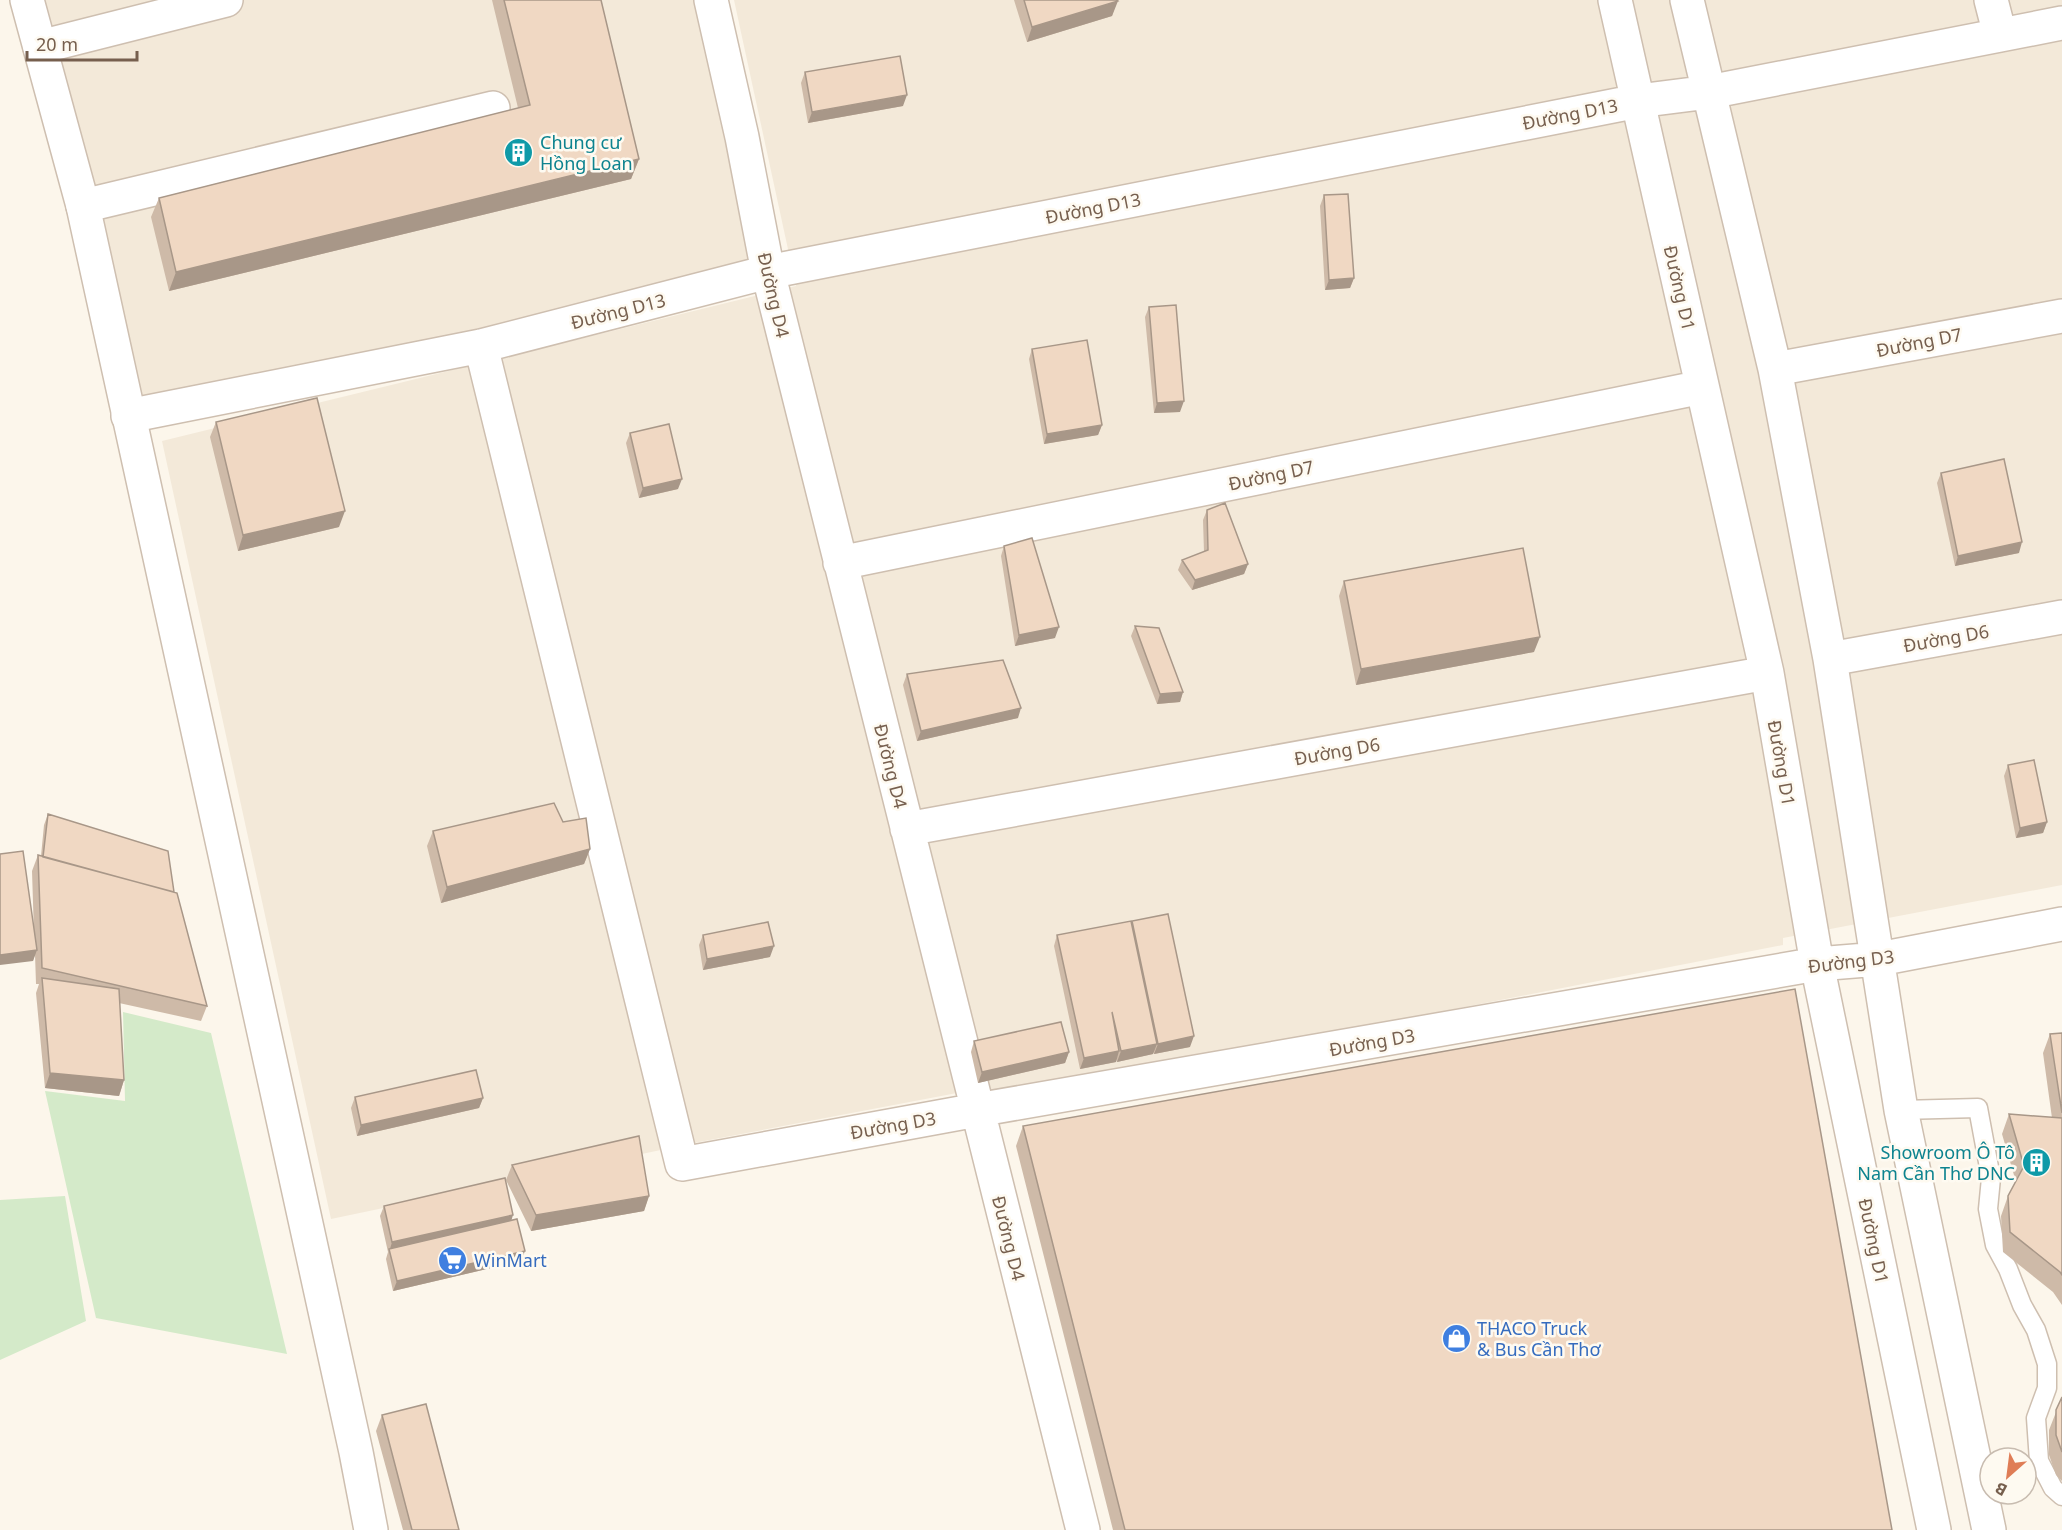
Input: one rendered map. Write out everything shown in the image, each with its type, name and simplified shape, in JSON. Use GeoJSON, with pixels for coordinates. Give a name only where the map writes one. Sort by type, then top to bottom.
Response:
{"type":"FeatureCollection","features":[{"type":"Feature","properties":{"kind":"street"},"geometry":{"type":"LineString","coordinates":[[27,0],[83,206],[356,1452],[371,1530]]}},
{"type":"Feature","properties":{"kind":"street"},"geometry":{"type":"LineString","coordinates":[[40,47],[226,0]]}},
{"type":"Feature","properties":{"kind":"street","name":"Đường D4"},"geometry":{"type":"LineString","coordinates":[[711,0],[742,137],[768,272],[1083,1530]]}},
{"type":"Feature","properties":{"kind":"street","name":"Đường D1"},"geometry":{"type":"LineString","coordinates":[[1615,0],[1767,673],[1817,964],[1934,1530]]}},
{"type":"Feature","properties":{"kind":"street"},"geometry":{"type":"LineString","coordinates":[[1687,0],[1775,369],[1830,659],[1901,1110],[1989,1530]]}},
{"type":"Feature","properties":{"kind":"street"},"geometry":{"type":"LineString","coordinates":[[1992,0],[2000,35]]}},
{"type":"Feature","properties":{"kind":"street","name":"Đường D13"},"geometry":{"type":"LineString","coordinates":[[128,416],[481,346],[768,272],[1638,101],[1709,92],[2062,23]]}},
{"type":"Feature","properties":{"kind":"street"},"geometry":{"type":"LineString","coordinates":[[83,206],[493,108]]}},
{"type":"Feature","properties":{"kind":"street","name":"Đường D7"},"geometry":{"type":"LineString","coordinates":[[1775,369],[2062,316]]}},
{"type":"Feature","properties":{"kind":"street","name":"Đường D3"},"geometry":{"type":"LineString","coordinates":[[481,346],[682,1164],[977,1110],[1817,964],[1879,959],[2062,924]]}},
{"type":"Feature","properties":{"kind":"street","name":"Đường D7"},"geometry":{"type":"LineString","coordinates":[[840,563],[1702,387]]}},
{"type":"Feature","properties":{"kind":"street","name":"Đường D6"},"geometry":{"type":"LineString","coordinates":[[1830,659],[2062,617]]}},
{"type":"Feature","properties":{"kind":"street","name":"Đường D6"},"geometry":{"type":"LineString","coordinates":[[907,829],[1767,673]]}},
{"type":"Feature","properties":{"kind":"street"},"geometry":{"type":"LineString","coordinates":[[349,1530],[356,1452]]}},
{"type":"Feature","properties":{"kind":"lane"},"geometry":{"type":"LineString","coordinates":[[1901,1110],[1978,1108],[1992,1178],[1988,1209],[1995,1245],[2036,1330],[2047,1364],[2047,1388],[2036,1418],[2038,1461],[2053,1488],[2062,1496]]}},
{"type":"Feature","properties":{"kind":"shaded area"},"geometry":{"type":"Polygon","coordinates":[[[23,0],[710,0],[768,272],[128,416],[23,0]]]}},
{"type":"Feature","properties":{"kind":"shaded area"},"geometry":{"type":"Polygon","coordinates":[[[734,0],[2062,0],[2062,885],[1783,938],[1783,945],[982,1101],[978,1089],[699,1142],[331,1219],[162,441],[796,286],[734,0]]]}},
{"type":"Feature","properties":{"kind":"green space"},"geometry":{"type":"Polygon","coordinates":[[[123,1012],[211,1033],[287,1354],[96,1318],[45,1091],[125,1101],[123,1012]]]}},
{"type":"Feature","properties":{"kind":"green space"},"geometry":{"type":"Polygon","coordinates":[[[65,1196],[86,1321],[0,1360],[0,1200],[65,1196]]]}},
{"type":"Feature","properties":{"kind":"building","name":"Chung cư Hồng Loan"},"geometry":{"type":"Polygon","coordinates":[[[504,0],[601,0],[639,159],[176,272],[159,198],[530,105],[504,0]]]}},
{"type":"Feature","properties":{"kind":"building"},"geometry":{"type":"Polygon","coordinates":[[[1024,0],[1117,0],[1118,1],[1032,27],[1024,0]]]}},
{"type":"Feature","properties":{"kind":"building"},"geometry":{"type":"Polygon","coordinates":[[[900,56],[907,95],[812,112],[805,72],[900,56]]]}},
{"type":"Feature","properties":{"kind":"building"},"geometry":{"type":"Polygon","coordinates":[[[1348,194],[1354,278],[1329,280],[1324,195],[1348,194]]]}},
{"type":"Feature","properties":{"kind":"building"},"geometry":{"type":"Polygon","coordinates":[[[1176,305],[1184,401],[1157,403],[1149,307],[1176,305]]]}},
{"type":"Feature","properties":{"kind":"building"},"geometry":{"type":"Polygon","coordinates":[[[1087,340],[1102,425],[1047,434],[1032,349],[1087,340]]]}},
{"type":"Feature","properties":{"kind":"building"},"geometry":{"type":"Polygon","coordinates":[[[317,398],[345,511],[243,535],[216,422],[317,398]]]}},
{"type":"Feature","properties":{"kind":"building"},"geometry":{"type":"Polygon","coordinates":[[[669,424],[682,479],[643,488],[630,433],[669,424]]]}},
{"type":"Feature","properties":{"kind":"building"},"geometry":{"type":"Polygon","coordinates":[[[2004,459],[2022,542],[1958,556],[1941,473],[2004,459]]]}},
{"type":"Feature","properties":{"kind":"building"},"geometry":{"type":"Polygon","coordinates":[[[1225,503],[1248,564],[1195,580],[1182,560],[1208,550],[1207,510],[1225,503]]]}},
{"type":"Feature","properties":{"kind":"building"},"geometry":{"type":"Polygon","coordinates":[[[1032,538],[1059,627],[1019,635],[1004,546],[1032,538]]]}},
{"type":"Feature","properties":{"kind":"building"},"geometry":{"type":"Polygon","coordinates":[[[1523,548],[1540,637],[1361,669],[1344,581],[1523,548]]]}},
{"type":"Feature","properties":{"kind":"building"},"geometry":{"type":"Polygon","coordinates":[[[1135,626],[1159,628],[1183,692],[1160,694],[1135,626]]]}},
{"type":"Feature","properties":{"kind":"building"},"geometry":{"type":"Polygon","coordinates":[[[1003,660],[1021,708],[921,731],[907,674],[1003,660]]]}},
{"type":"Feature","properties":{"kind":"building"},"geometry":{"type":"Polygon","coordinates":[[[2034,760],[2047,822],[2020,828],[2008,765],[2034,760]]]}},
{"type":"Feature","properties":{"kind":"building"},"geometry":{"type":"Polygon","coordinates":[[[554,803],[563,822],[586,818],[590,849],[447,887],[433,831],[554,803]]]}},
{"type":"Feature","properties":{"kind":"building"},"geometry":{"type":"Polygon","coordinates":[[[48,814],[168,851],[174,892],[43,857],[48,814]]]}},
{"type":"Feature","properties":{"kind":"building"},"geometry":{"type":"Polygon","coordinates":[[[23,851],[37,950],[0,955],[0,854],[23,851]]]}},
{"type":"Feature","properties":{"kind":"building"},"geometry":{"type":"Polygon","coordinates":[[[38,855],[177,893],[207,1006],[42,968],[38,855]]]}},
{"type":"Feature","properties":{"kind":"building"},"geometry":{"type":"Polygon","coordinates":[[[1168,914],[1194,1036],[1158,1044],[1132,921],[1168,914]]]}},
{"type":"Feature","properties":{"kind":"building"},"geometry":{"type":"Polygon","coordinates":[[[1131,921],[1157,1044],[1121,1051],[1112,1012],[1119,1051],[1084,1058],[1057,935],[1131,921]]]}},
{"type":"Feature","properties":{"kind":"building"},"geometry":{"type":"Polygon","coordinates":[[[768,922],[774,946],[707,959],[703,935],[768,922]]]}},
{"type":"Feature","properties":{"kind":"building"},"geometry":{"type":"Polygon","coordinates":[[[42,978],[119,989],[124,1080],[50,1073],[42,978]]]}},
{"type":"Feature","properties":{"kind":"building","name":"THACO Truck & Bus Cần Thơ"},"geometry":{"type":"Polygon","coordinates":[[[1795,989],[1892,1530],[1125,1530],[1023,1126],[1795,989]]]}},
{"type":"Feature","properties":{"kind":"building"},"geometry":{"type":"Polygon","coordinates":[[[1061,1022],[1069,1052],[982,1072],[974,1041],[1061,1022]]]}},
{"type":"Feature","properties":{"kind":"building"},"geometry":{"type":"Polygon","coordinates":[[[2062,1033],[2062,1113],[2050,1034],[2062,1033]]]}},
{"type":"Feature","properties":{"kind":"building"},"geometry":{"type":"Polygon","coordinates":[[[476,1070],[483,1098],[361,1125],[355,1097],[476,1070]]]}},
{"type":"Feature","properties":{"kind":"building","name":"Showroom Ô Tô Nam Cần Thơ DNC"},"geometry":{"type":"Polygon","coordinates":[[[2009,1114],[2062,1118],[2062,1275],[2010,1232],[2008,1196],[2024,1166],[2009,1114]]]}},
{"type":"Feature","properties":{"kind":"building"},"geometry":{"type":"Polygon","coordinates":[[[639,1136],[649,1196],[536,1215],[512,1165],[639,1136]]]}},
{"type":"Feature","properties":{"kind":"building"},"geometry":{"type":"Polygon","coordinates":[[[505,1178],[513,1215],[392,1242],[384,1206],[505,1178]]]}},
{"type":"Feature","properties":{"kind":"building","name":"WinMart"},"geometry":{"type":"Polygon","coordinates":[[[517,1219],[525,1251],[397,1281],[389,1249],[517,1219]]]}},
{"type":"Feature","properties":{"kind":"building"},"geometry":{"type":"Polygon","coordinates":[[[2062,1397],[2062,1452],[2056,1435],[2056,1410],[2062,1397]]]}},
{"type":"Feature","properties":{"kind":"building"},"geometry":{"type":"Polygon","coordinates":[[[426,1404],[459,1530],[412,1530],[382,1415],[426,1404]]]}},
{"type":"Feature","properties":{"kind":"place","name":"Chung cư Hồng Loan"},"geometry":{"type":"Point","coordinates":[519,152]}},
{"type":"Feature","properties":{"kind":"place","name":"Showroom Ô Tô Nam Cần Thơ DNC"},"geometry":{"type":"Point","coordinates":[2036,1162]}},
{"type":"Feature","properties":{"kind":"place","name":"WinMart"},"geometry":{"type":"Point","coordinates":[453,1260]}},
{"type":"Feature","properties":{"kind":"place","name":"THACO Truck & Bus Cần Thơ"},"geometry":{"type":"Point","coordinates":[1456,1338]}}]}
